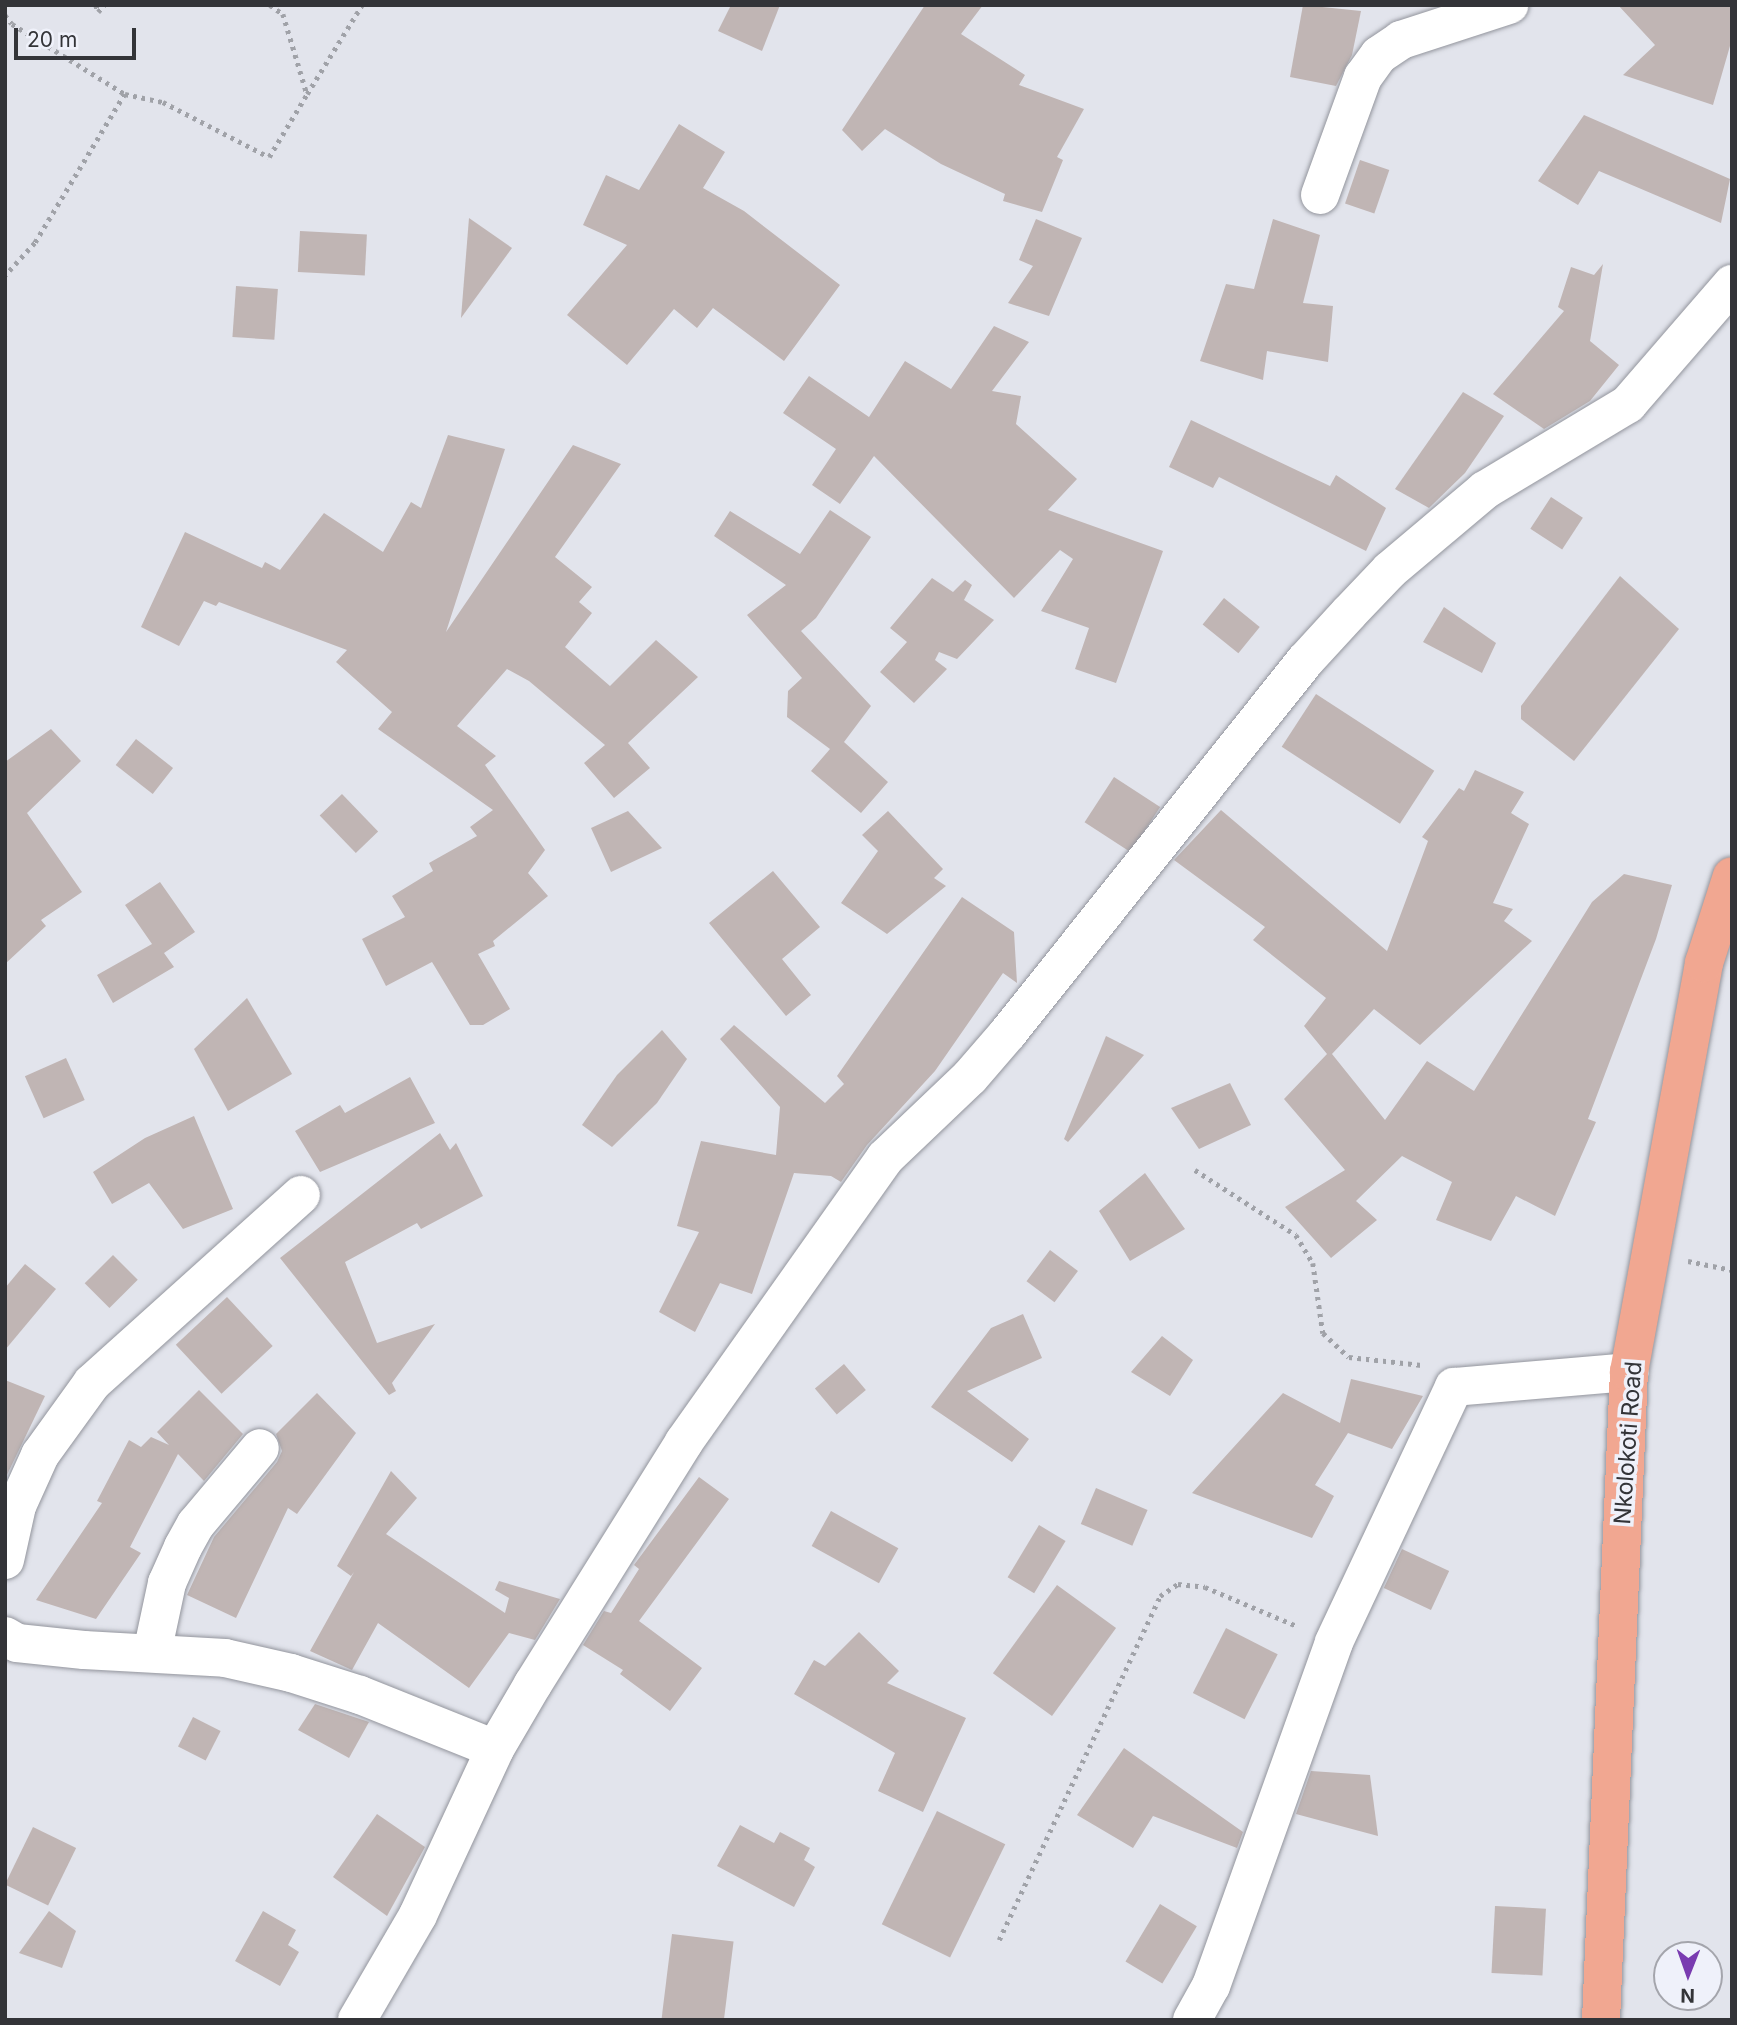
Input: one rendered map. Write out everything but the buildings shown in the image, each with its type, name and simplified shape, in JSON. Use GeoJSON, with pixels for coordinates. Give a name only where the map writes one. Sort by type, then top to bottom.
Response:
{"type":"FeatureCollection","features":[{"type":"Feature","properties":{"kind":"main road","name":"Nkolokoti Road"},"geometry":{"type":"LineString","coordinates":[[1601,2020],[1629,1372],[1704,963],[1732,876]]}},
{"type":"Feature","properties":{"kind":"street"},"geometry":{"type":"LineString","coordinates":[[1320,195],[1363,77],[1379,55],[1401,40],[1509,5]]}},
{"type":"Feature","properties":{"kind":"street"},"geometry":{"type":"LineString","coordinates":[[358,2020],[418,1915],[495,1749],[684,1442],[886,1158],[970,1077],[1008,1033],[1305,661],[1390,570],[1485,490],[1628,404],[1732,284]]}},
{"type":"Feature","properties":{"kind":"street"},"geometry":{"type":"LineString","coordinates":[[5,1560],[17,1506],[40,1455],[92,1383],[301,1195]]}},
{"type":"Feature","properties":{"kind":"street"},"geometry":{"type":"LineString","coordinates":[[1192,2020],[1211,1986],[1334,1642],[1454,1387],[1629,1372]]}},
{"type":"Feature","properties":{"kind":"street"},"geometry":{"type":"LineString","coordinates":[[152,1653],[167,1583],[183,1547],[196,1524],[260,1448]]}},
{"type":"Feature","properties":{"kind":"street"},"geometry":{"type":"LineString","coordinates":[[5,1636],[31,1645],[225,1658],[291,1673],[360,1695],[495,1749]]}},
{"type":"Feature","properties":{"kind":"path"},"geometry":{"type":"LineString","coordinates":[[96,5],[98,12],[104,5]]}},
{"type":"Feature","properties":{"kind":"path"},"geometry":{"type":"LineString","coordinates":[[270,5],[283,14],[307,94]]}},
{"type":"Feature","properties":{"kind":"path"},"geometry":{"type":"LineString","coordinates":[[5,15],[67,60],[125,94],[163,102],[269,157],[362,5]]}},
{"type":"Feature","properties":{"kind":"path"},"geometry":{"type":"LineString","coordinates":[[5,276],[35,243],[125,94]]}},
{"type":"Feature","properties":{"kind":"path"},"geometry":{"type":"LineString","coordinates":[[1195,1170],[1296,1235],[1313,1263],[1323,1333],[1349,1357],[1419,1364],[1454,1387]]}},
{"type":"Feature","properties":{"kind":"path"},"geometry":{"type":"LineString","coordinates":[[999,1940],[1160,1596],[1178,1584],[1205,1587],[1334,1642]]}}]}
